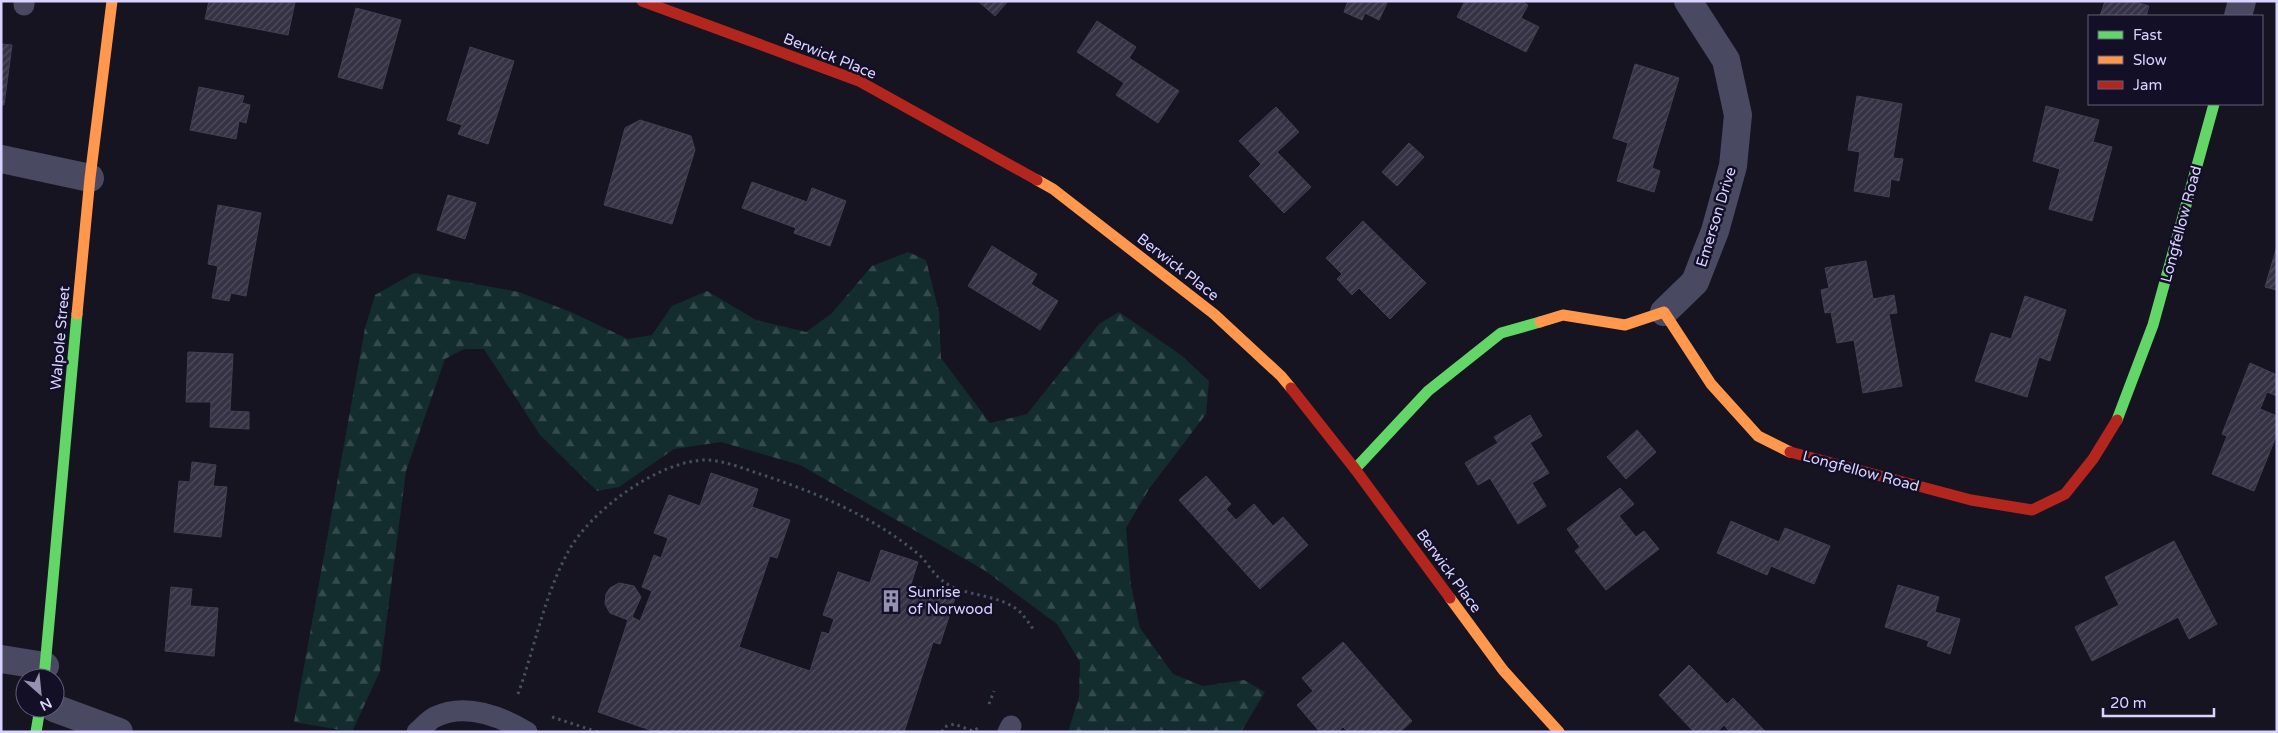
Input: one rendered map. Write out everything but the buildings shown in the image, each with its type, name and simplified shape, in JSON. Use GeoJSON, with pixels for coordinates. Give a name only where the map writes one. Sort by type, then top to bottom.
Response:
{"type":"FeatureCollection","features":[{"type":"Feature","properties":{"kind":"street","name":"Walpole Street"},"geometry":{"type":"LineString","coordinates":[[44,668],[90,178],[112,1]]}},
{"type":"Feature","properties":{"kind":"street","name":"Berwick Place"},"geometry":{"type":"LineString","coordinates":[[642,1],[859,80],[1053,189],[1214,314],[1281,376],[1355,469],[1503,670],[1559,732]]}},
{"type":"Feature","properties":{"kind":"street","name":"Emerson Drive"},"geometry":{"type":"LineString","coordinates":[[1664,312],[1695,282],[1715,230],[1734,166],[1738,115],[1726,60],[1688,1]]}},
{"type":"Feature","properties":{"kind":"street"},"geometry":{"type":"LineString","coordinates":[[2238,15],[2242,1]]}},
{"type":"Feature","properties":{"kind":"street","name":"Longfellow Road"},"geometry":{"type":"LineString","coordinates":[[1664,312],[1711,384],[1758,436],[1793,453],[1970,500],[2032,510],[2065,494],[2093,459],[2118,418],[2153,325],[2214,105]]}},
{"type":"Feature","properties":{"kind":"street"},"geometry":{"type":"LineString","coordinates":[[1,159],[90,178]]}},
{"type":"Feature","properties":{"kind":"street"},"geometry":{"type":"LineString","coordinates":[[1355,469],[1428,391],[1501,333],[1563,315],[1625,325],[1664,312]]}},
{"type":"Feature","properties":{"kind":"street"},"geometry":{"type":"LineString","coordinates":[[1,658],[32,668]]}},
{"type":"Feature","properties":{"kind":"street"},"geometry":{"type":"LineString","coordinates":[[65,712],[119,732]]}},
{"type":"Feature","properties":{"kind":"street"},"geometry":{"type":"LineString","coordinates":[[36,732],[38,718]]}},
{"type":"Feature","properties":{"kind":"lane"},"geometry":{"type":"LineString","coordinates":[[417,732],[435,717],[464,710],[504,719],[527,732]]}},
{"type":"Feature","properties":{"kind":"path"},"geometry":{"type":"LineString","coordinates":[[517,698],[544,608],[568,551],[595,517],[626,491],[685,462],[707,460],[735,465],[782,481],[846,508],[886,530],[919,554],[938,576],[952,588],[989,597],[1008,604],[1020,612],[1033,629]]}},
{"type":"Feature","properties":{"kind":"path"},"geometry":{"type":"LineString","coordinates":[[987,708],[994,691]]}},
{"type":"Feature","properties":{"kind":"path"},"geometry":{"type":"LineString","coordinates":[[942,732],[944,728],[954,724],[973,731],[981,726]]}},
{"type":"Feature","properties":{"kind":"green space"},"geometry":{"type":"Polygon","coordinates":[[[908,252],[926,260],[939,312],[941,358],[990,423],[1027,414],[1099,324],[1119,312],[1181,355],[1209,381],[1206,414],[1149,489],[1126,528],[1131,585],[1140,628],[1173,674],[1203,686],[1244,680],[1265,692],[1241,732],[1068,732],[1079,697],[1080,662],[1057,624],[984,570],[800,465],[721,442],[674,449],[619,487],[597,491],[540,435],[484,349],[464,349],[445,359],[406,471],[380,671],[352,732],[294,722],[365,328],[375,295],[414,273],[519,292],[573,313],[628,339],[652,335],[672,306],[707,291],[756,320],[806,332],[831,314],[872,266],[908,252]]]}},
{"type":"Feature","properties":{"kind":"traffic: fast"},"geometry":{"type":"LineString","coordinates":[[2117,420],[2153,325],[2214,105]]}},
{"type":"Feature","properties":{"kind":"traffic: fast"},"geometry":{"type":"LineString","coordinates":[[45,668],[77,314]]}},
{"type":"Feature","properties":{"kind":"traffic: fast"},"geometry":{"type":"LineString","coordinates":[[1355,469],[1428,391],[1501,333],[1540,322]]}},
{"type":"Feature","properties":{"kind":"traffic: fast"},"geometry":{"type":"LineString","coordinates":[[36,732],[38,718]]}},
{"type":"Feature","properties":{"kind":"traffic: slow"},"geometry":{"type":"LineString","coordinates":[[77,314],[90,178],[112,1]]}},
{"type":"Feature","properties":{"kind":"traffic: slow"},"geometry":{"type":"LineString","coordinates":[[1037,180],[1053,189],[1214,314],[1281,376],[1291,388]]}},
{"type":"Feature","properties":{"kind":"traffic: slow"},"geometry":{"type":"LineString","coordinates":[[1540,322],[1563,315],[1625,325],[1664,312],[1711,384],[1758,436],[1790,452]]}},
{"type":"Feature","properties":{"kind":"traffic: slow"},"geometry":{"type":"LineString","coordinates":[[1450,598],[1503,670],[1559,732]]}},
{"type":"Feature","properties":{"kind":"traffic: jam"},"geometry":{"type":"LineString","coordinates":[[642,1],[859,81],[1037,180]]}},
{"type":"Feature","properties":{"kind":"traffic: jam"},"geometry":{"type":"LineString","coordinates":[[1291,388],[1355,469],[1450,598]]}},
{"type":"Feature","properties":{"kind":"traffic: jam"},"geometry":{"type":"LineString","coordinates":[[1790,452],[1971,500],[2032,510],[2065,494],[2093,459],[2117,420]]}},
{"type":"Feature","properties":{"kind":"place","name":"Sunrise of Norwood"},"geometry":{"type":"Point","coordinates":[891,601]}}]}
